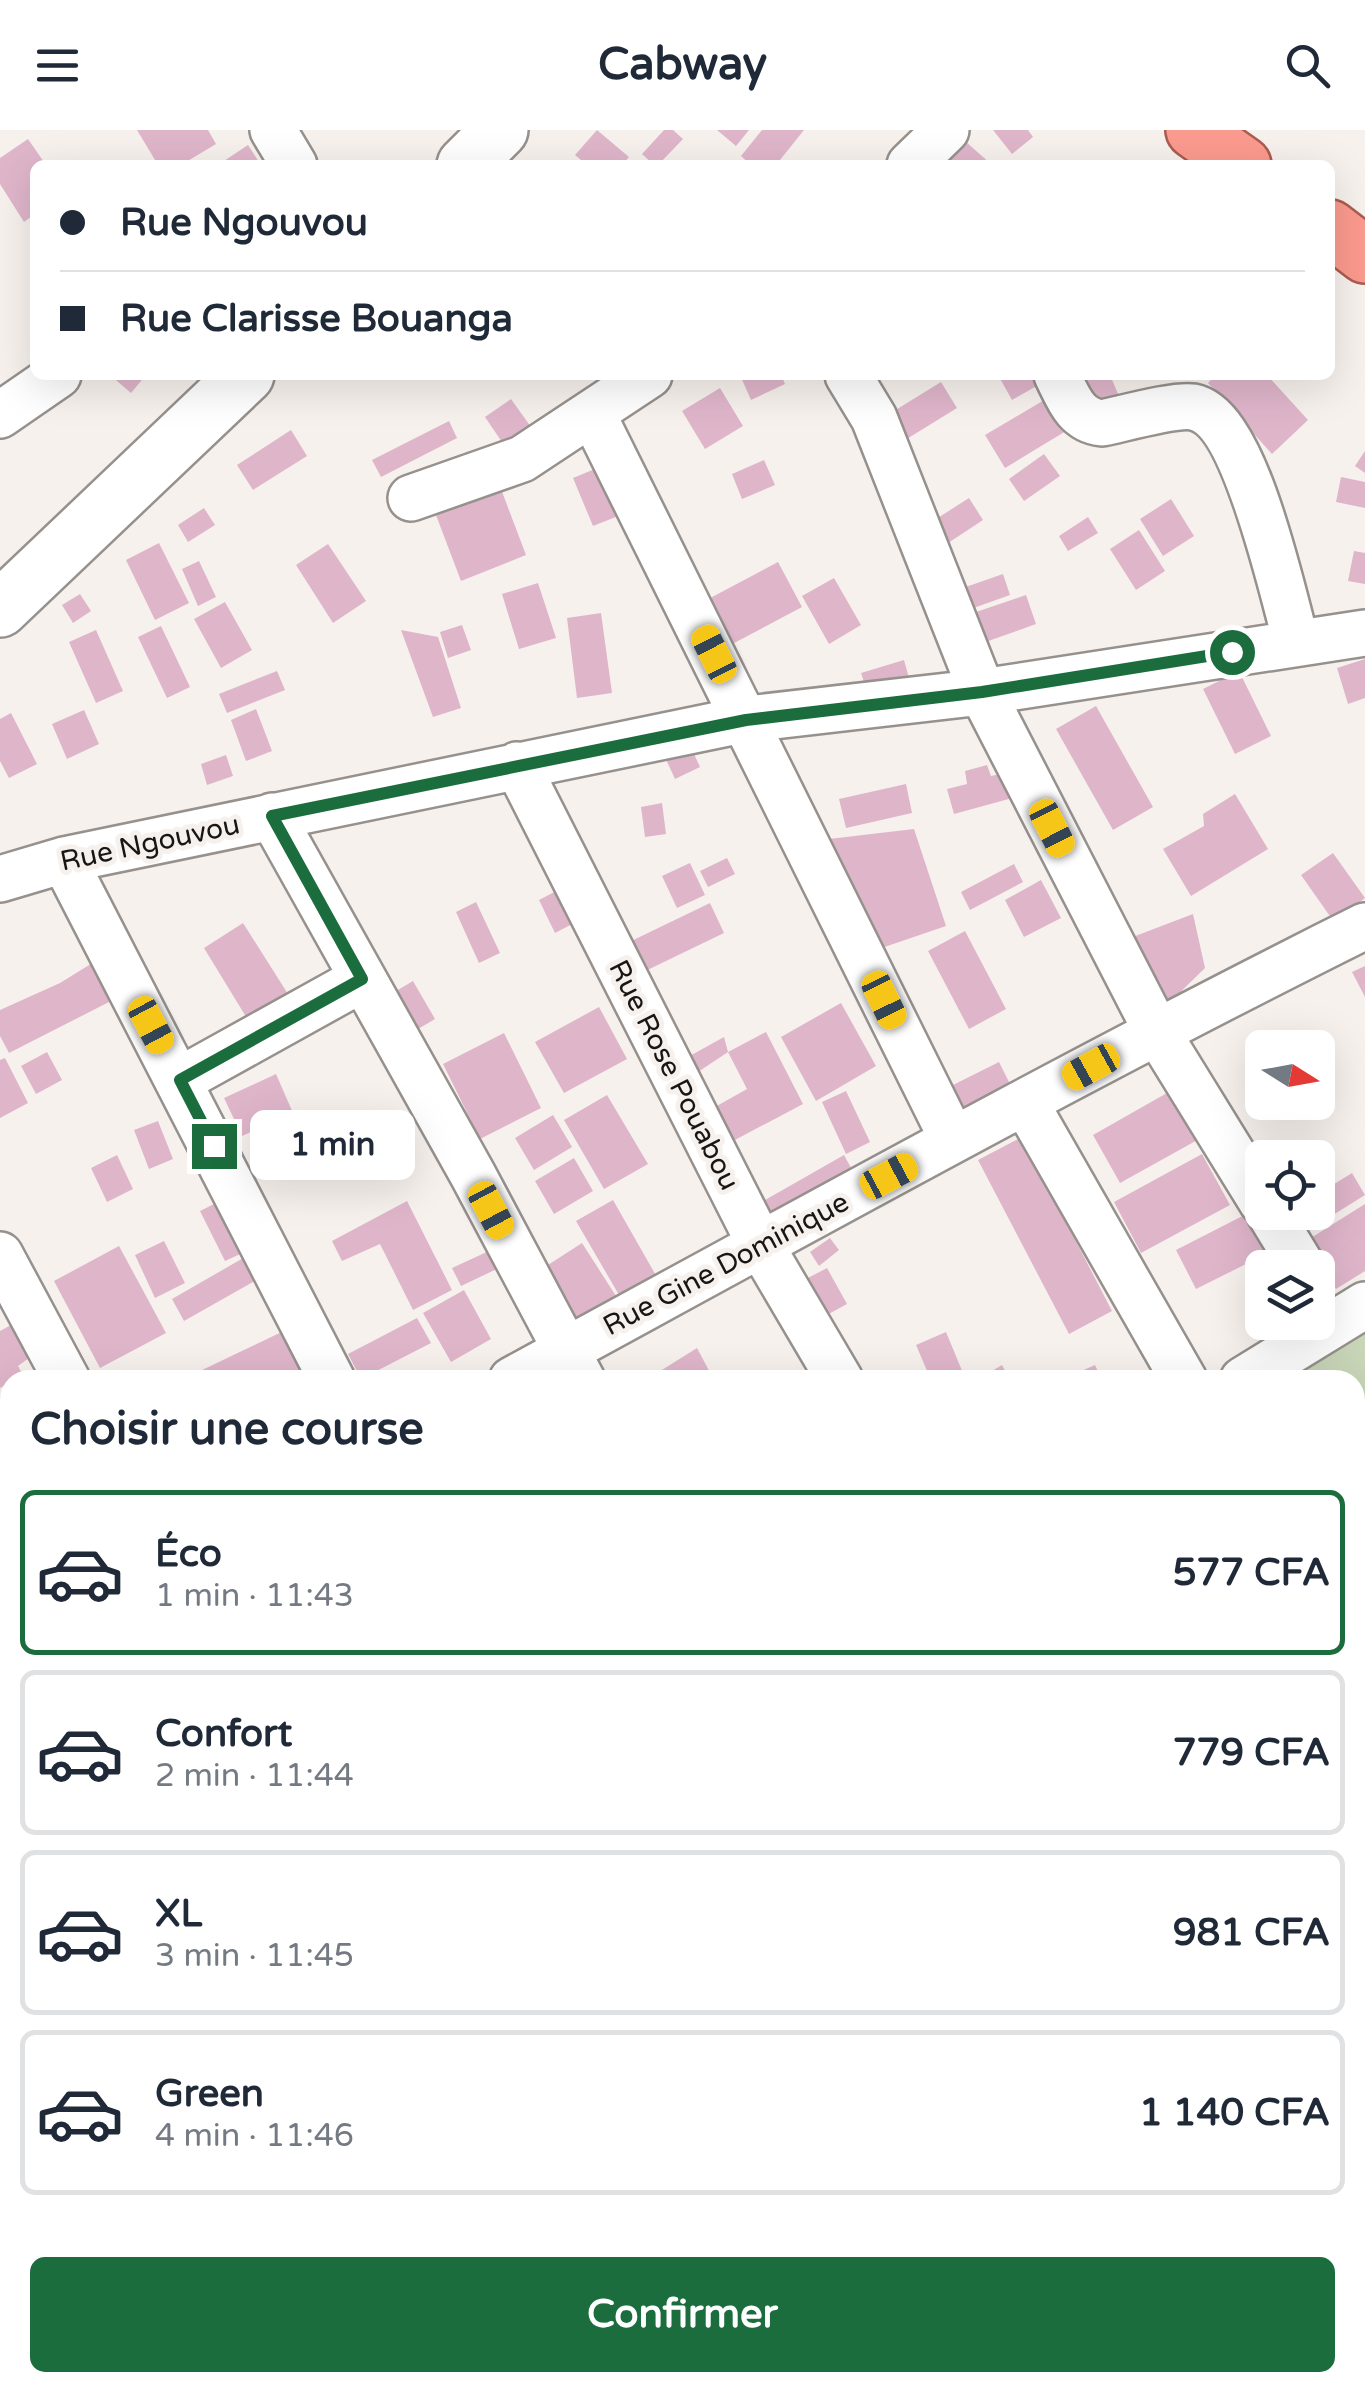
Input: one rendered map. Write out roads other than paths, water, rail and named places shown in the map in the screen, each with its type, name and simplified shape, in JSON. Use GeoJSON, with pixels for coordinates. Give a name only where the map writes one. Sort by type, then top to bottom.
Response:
{"type":"FeatureCollection","features":[{"type":"Feature","properties":{"kind":"highway"},"geometry":{"type":"LineString","coordinates":[[1194,130],[1236,160]]}},
{"type":"Feature","properties":{"kind":"highway"},"geometry":{"type":"LineString","coordinates":[[1335,232],[1365,254]]}},
{"type":"Feature","properties":{"kind":"street"},"geometry":{"type":"LineString","coordinates":[[272,130],[291,160]]}},
{"type":"Feature","properties":{"kind":"street"},"geometry":{"type":"LineString","coordinates":[[470,160],[500,130]]}},
{"type":"Feature","properties":{"kind":"street"},"geometry":{"type":"LineString","coordinates":[[915,160],[946,130]]}},
{"type":"Feature","properties":{"kind":"street"},"geometry":{"type":"LineString","coordinates":[[0,414],[51,380]]}},
{"type":"Feature","properties":{"kind":"street"},"geometry":{"type":"LineString","coordinates":[[0,609],[241,380]]}},
{"type":"Feature","properties":{"kind":"street"},"geometry":{"type":"LineString","coordinates":[[411,498],[522,459],[635,380]]}},
{"type":"Feature","properties":{"kind":"street"},"geometry":{"type":"LineString","coordinates":[[851,380],[874,418],[982,692],[1156,1030],[1245,1174]]}},
{"type":"Feature","properties":{"kind":"street"},"geometry":{"type":"LineString","coordinates":[[1067,393],[1089,422],[1102,424],[1190,406],[1208,412],[1228,437],[1251,484],[1296,642]]}},
{"type":"Feature","properties":{"kind":"street"},"geometry":{"type":"LineString","coordinates":[[592,413],[954,1140]]}},
{"type":"Feature","properties":{"kind":"street","name":"Rue Ngouvou"},"geometry":{"type":"LineString","coordinates":[[0,880],[64,860],[746,720],[982,692],[1365,632]]}},
{"type":"Feature","properties":{"kind":"street","name":"Rue Rose Pouabou"},"geometry":{"type":"LineString","coordinates":[[516,765],[761,1246],[834,1370]]}},
{"type":"Feature","properties":{"kind":"street"},"geometry":{"type":"LineString","coordinates":[[272,816],[473,1175],[574,1365]]}},
{"type":"Feature","properties":{"kind":"street"},"geometry":{"type":"LineString","coordinates":[[64,860],[327,1370]]}},
{"type":"Feature","properties":{"kind":"street","name":"Rue Gine Dominique"},"geometry":{"type":"LineString","coordinates":[[574,1365],[761,1246],[1156,1030],[1365,926]]}},
{"type":"Feature","properties":{"kind":"street"},"geometry":{"type":"LineString","coordinates":[[180,1080],[362,979]]}},
{"type":"Feature","properties":{"kind":"street"},"geometry":{"type":"LineString","coordinates":[[1026,1104],[1178,1370]]}},
{"type":"Feature","properties":{"kind":"street"},"geometry":{"type":"LineString","coordinates":[[0,1254],[62,1370]]}},
{"type":"Feature","properties":{"kind":"street"},"geometry":{"type":"LineString","coordinates":[[1256,1370],[1340,1306]]}}]}
